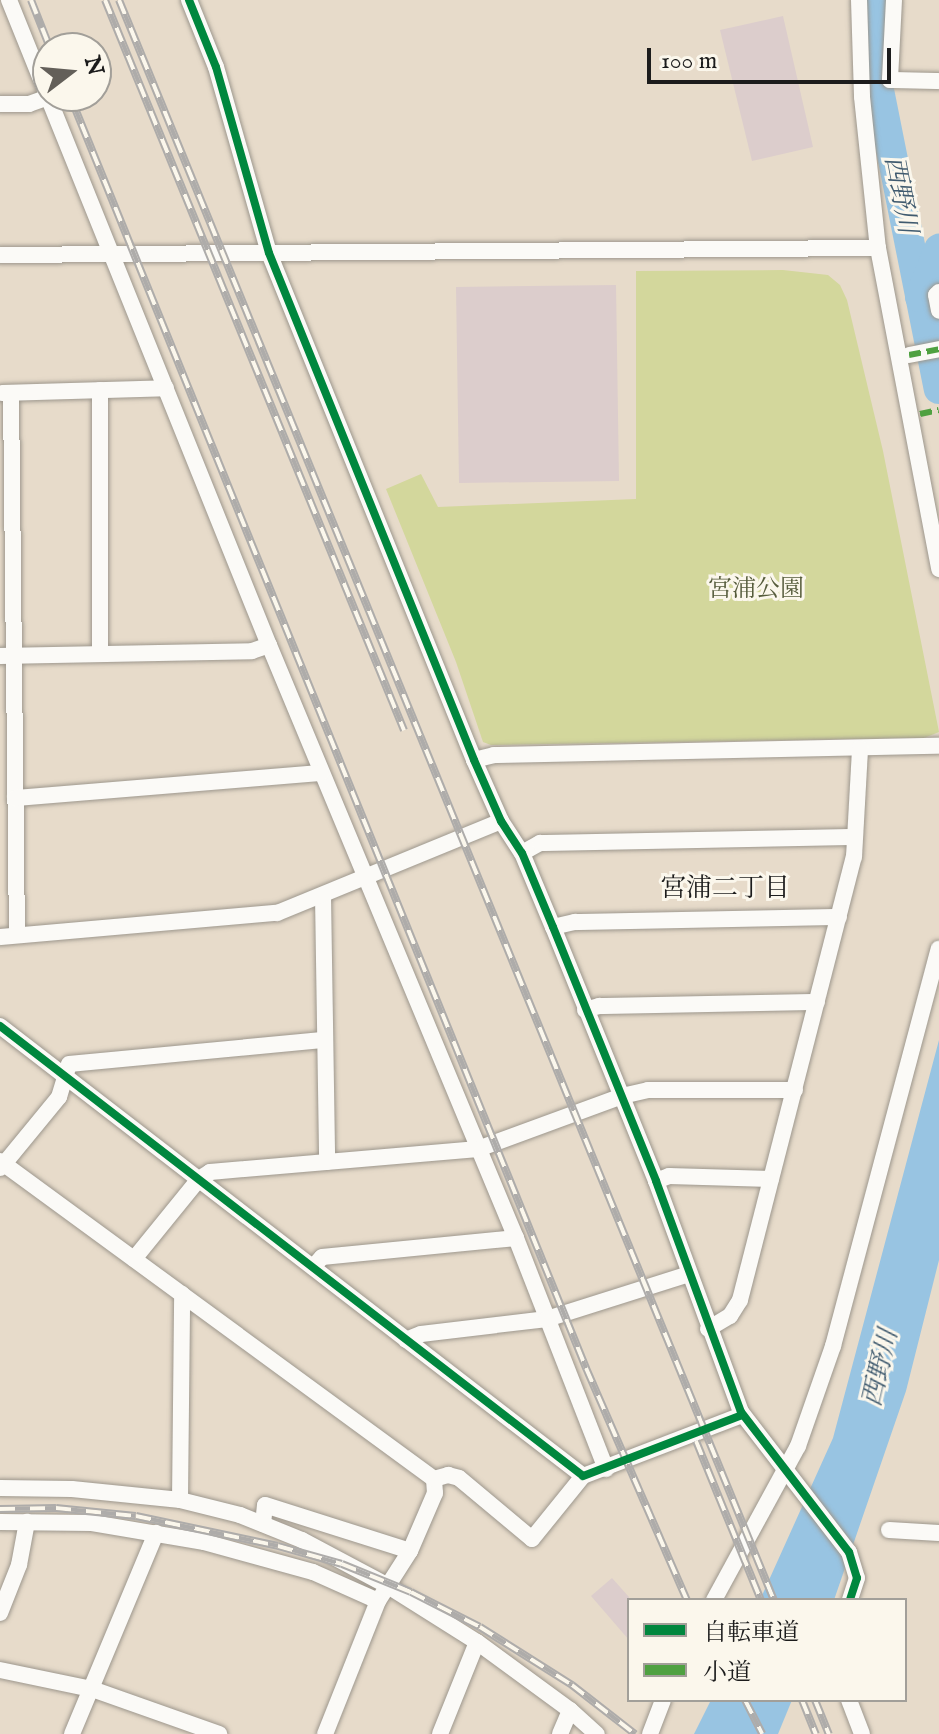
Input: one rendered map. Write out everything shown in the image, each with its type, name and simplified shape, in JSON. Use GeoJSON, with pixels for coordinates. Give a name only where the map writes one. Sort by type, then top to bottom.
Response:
{"type":"FeatureCollection","features":[{"type":"Feature","properties":{"kind":"street"},"geometry":{"type":"LineString","coordinates":[[9,0],[32,57]]}},
{"type":"Feature","properties":{"kind":"street"},"geometry":{"type":"LineString","coordinates":[[189,0],[216,67],[269,253],[474,760],[501,821],[522,853],[622,1096],[742,1415],[856,1564],[857,1578],[851,1598]]}},
{"type":"Feature","properties":{"kind":"street"},"geometry":{"type":"LineString","coordinates":[[859,0],[862,97],[878,248],[939,569]]}},
{"type":"Feature","properties":{"kind":"street"},"geometry":{"type":"LineString","coordinates":[[894,0],[890,80],[939,81]]}},
{"type":"Feature","properties":{"kind":"street"},"geometry":{"type":"LineString","coordinates":[[0,104],[32,103]]}},
{"type":"Feature","properties":{"kind":"street"},"geometry":{"type":"LineString","coordinates":[[54,112],[321,773],[516,1238],[606,1469]]}},
{"type":"Feature","properties":{"kind":"street"},"geometry":{"type":"LineString","coordinates":[[0,255],[878,248]]}},
{"type":"Feature","properties":{"kind":"street"},"geometry":{"type":"LineString","coordinates":[[939,292],[936,295],[939,311]]}},
{"type":"Feature","properties":{"kind":"street"},"geometry":{"type":"LineString","coordinates":[[909,355],[939,349]]}},
{"type":"Feature","properties":{"kind":"street"},"geometry":{"type":"LineString","coordinates":[[166,388],[6,393],[7,750],[15,798],[8,936],[253,918],[323,896],[364,876],[501,821]]}},
{"type":"Feature","properties":{"kind":"street"},"geometry":{"type":"LineString","coordinates":[[100,390],[100,654]]}},
{"type":"Feature","properties":{"kind":"street"},"geometry":{"type":"LineString","coordinates":[[7,656],[252,651],[269,645]]}},
{"type":"Feature","properties":{"kind":"street"},"geometry":{"type":"LineString","coordinates":[[474,760],[494,755],[939,746]]}},
{"type":"Feature","properties":{"kind":"street"},"geometry":{"type":"LineString","coordinates":[[708,1329],[730,1316],[740,1300],[795,1090],[854,857],[860,748]]}},
{"type":"Feature","properties":{"kind":"street"},"geometry":{"type":"LineString","coordinates":[[15,798],[321,773]]}},
{"type":"Feature","properties":{"kind":"street"},"geometry":{"type":"LineString","coordinates":[[522,853],[540,843],[855,837]]}},
{"type":"Feature","properties":{"kind":"street"},"geometry":{"type":"LineString","coordinates":[[323,896],[327,1162]]}},
{"type":"Feature","properties":{"kind":"street"},"geometry":{"type":"LineString","coordinates":[[553,927],[575,922],[839,917]]}},
{"type":"Feature","properties":{"kind":"street"},"geometry":{"type":"LineString","coordinates":[[715,1598],[798,1446],[833,1346],[939,951]]}},
{"type":"Feature","properties":{"kind":"street"},"geometry":{"type":"LineString","coordinates":[[585,1010],[599,1006],[817,1002]]}},
{"type":"Feature","properties":{"kind":"street"},"geometry":{"type":"LineString","coordinates":[[0,1026],[583,1476]]}},
{"type":"Feature","properties":{"kind":"street"},"geometry":{"type":"LineString","coordinates":[[325,1040],[69,1064],[59,1097],[1,1165],[434,1479],[435,1493],[410,1551],[378,1601],[325,1734]]}},
{"type":"Feature","properties":{"kind":"street"},"geometry":{"type":"LineString","coordinates":[[134,1259],[199,1179],[210,1172],[478,1149],[622,1096],[648,1090],[795,1090]]}},
{"type":"Feature","properties":{"kind":"street"},"geometry":{"type":"LineString","coordinates":[[656,1181],[669,1176],[771,1179]]}},
{"type":"Feature","properties":{"kind":"street"},"geometry":{"type":"LineString","coordinates":[[313,1267],[322,1257],[516,1238]]}},
{"type":"Feature","properties":{"kind":"street"},"geometry":{"type":"LineString","coordinates":[[406,1340],[421,1334],[547,1319],[689,1274]]}},
{"type":"Feature","properties":{"kind":"street"},"geometry":{"type":"LineString","coordinates":[[180,1500],[182,1294]]}},
{"type":"Feature","properties":{"kind":"street"},"geometry":{"type":"LineString","coordinates":[[434,1479],[448,1475],[459,1478],[532,1539],[583,1476],[742,1415]]}},
{"type":"Feature","properties":{"kind":"street"},"geometry":{"type":"LineString","coordinates":[[0,1488],[72,1489],[180,1500],[263,1524],[302,1540],[388,1586],[477,1642],[570,1710],[597,1734]]}},
{"type":"Feature","properties":{"kind":"street"},"geometry":{"type":"LineString","coordinates":[[263,1524],[265,1505],[410,1551]]}},
{"type":"Feature","properties":{"kind":"street"},"geometry":{"type":"LineString","coordinates":[[0,1522],[92,1523],[156,1533],[251,1553],[313,1572],[378,1601]]}},
{"type":"Feature","properties":{"kind":"street"},"geometry":{"type":"LineString","coordinates":[[0,1613],[19,1565],[27,1522]]}},
{"type":"Feature","properties":{"kind":"street"},"geometry":{"type":"LineString","coordinates":[[889,1530],[939,1533]]}},
{"type":"Feature","properties":{"kind":"street"},"geometry":{"type":"LineString","coordinates":[[72,1734],[156,1533]]}},
{"type":"Feature","properties":{"kind":"street"},"geometry":{"type":"LineString","coordinates":[[440,1734],[477,1642]]}},
{"type":"Feature","properties":{"kind":"street"},"geometry":{"type":"LineString","coordinates":[[0,1670],[90,1689],[219,1734]]}},
{"type":"Feature","properties":{"kind":"street"},"geometry":{"type":"LineString","coordinates":[[650,1734],[662,1702]]}},
{"type":"Feature","properties":{"kind":"street"},"geometry":{"type":"LineString","coordinates":[[850,1702],[862,1734]]}},
{"type":"Feature","properties":{"kind":"street"},"geometry":{"type":"LineString","coordinates":[[560,1734],[570,1710]]}},
{"type":"Feature","properties":{"kind":"green space","name":"宮浦公園"},"geometry":{"type":"Polygon","coordinates":[[[783,270],[828,275],[840,285],[847,300],[883,451],[939,732],[924,738],[491,745],[483,742],[456,662],[386,489],[421,474],[438,507],[636,499],[636,271],[783,270]]]}},
{"type":"Feature","properties":{"kind":"water"},"geometry":{"type":"Polygon","coordinates":[[[939,1040],[939,1260],[906,1391],[835,1598],[761,1598],[833,1438],[939,1040]]]}},
{"type":"Feature","properties":{"kind":"water"},"geometry":{"type":"Polygon","coordinates":[[[710,1702],[791,1702],[778,1734],[694,1734],[710,1702]]]}},
{"type":"Feature","properties":{"kind":"building"},"geometry":{"type":"Polygon","coordinates":[[[783,16],[813,147],[752,161],[720,30],[783,16]]]}},
{"type":"Feature","properties":{"kind":"building"},"geometry":{"type":"Polygon","coordinates":[[[616,285],[619,481],[459,483],[456,287],[616,285]]]}},
{"type":"Feature","properties":{"kind":"building"},"geometry":{"type":"Polygon","coordinates":[[[612,1578],[629,1597],[627,1638],[591,1596],[612,1578]]]}},
{"type":"Feature","properties":{"kind":"waterway","name":"西野川"},"geometry":{"type":"LineString","coordinates":[[873,0],[879,90],[939,389]]}},
{"type":"Feature","properties":{"kind":"waterway"},"geometry":{"type":"LineString","coordinates":[[920,297],[939,249]]}},
{"type":"Feature","properties":{"kind":"railway"},"geometry":{"type":"LineString","coordinates":[[31,0],[44,32]]}},
{"type":"Feature","properties":{"kind":"railway"},"geometry":{"type":"LineString","coordinates":[[105,0],[404,730]]}},
{"type":"Feature","properties":{"kind":"railway"},"geometry":{"type":"LineString","coordinates":[[119,0],[773,1598]]}},
{"type":"Feature","properties":{"kind":"railway"},"geometry":{"type":"LineString","coordinates":[[76,112],[586,1368],[686,1598]]}},
{"type":"Feature","properties":{"kind":"railway"},"geometry":{"type":"LineString","coordinates":[[696,1441],[760,1598]]}},
{"type":"Feature","properties":{"kind":"railway"},"geometry":{"type":"LineString","coordinates":[[0,1509],[56,1508],[136,1516],[278,1546],[342,1564],[411,1592],[480,1627],[572,1685],[635,1734]]}},
{"type":"Feature","properties":{"kind":"railway"},"geometry":{"type":"LineString","coordinates":[[746,1702],[762,1734]]}},
{"type":"Feature","properties":{"kind":"railway"},"geometry":{"type":"LineString","coordinates":[[803,1702],[816,1734]]}},
{"type":"Feature","properties":{"kind":"railway"},"geometry":{"type":"LineString","coordinates":[[816,1702],[829,1734]]}},
{"type":"Feature","properties":{"kind":"marked path"},"geometry":{"type":"LineString","coordinates":[[909,355],[939,349]]}},
{"type":"Feature","properties":{"kind":"marked path"},"geometry":{"type":"LineString","coordinates":[[920,414],[939,410]]}},
{"type":"Feature","properties":{"kind":"cycle path"},"geometry":{"type":"LineString","coordinates":[[189,0],[216,67],[269,253],[474,760],[501,821],[522,853],[553,927],[656,1181],[741,1412],[849,1552],[857,1578],[851,1598]]}},
{"type":"Feature","properties":{"kind":"cycle path"},"geometry":{"type":"LineString","coordinates":[[0,1026],[583,1476],[742,1415]]}},
{"type":"Feature","properties":{"kind":"district","name":"宮浦二丁目"},"geometry":{"type":"Point","coordinates":[725,889]}}]}
